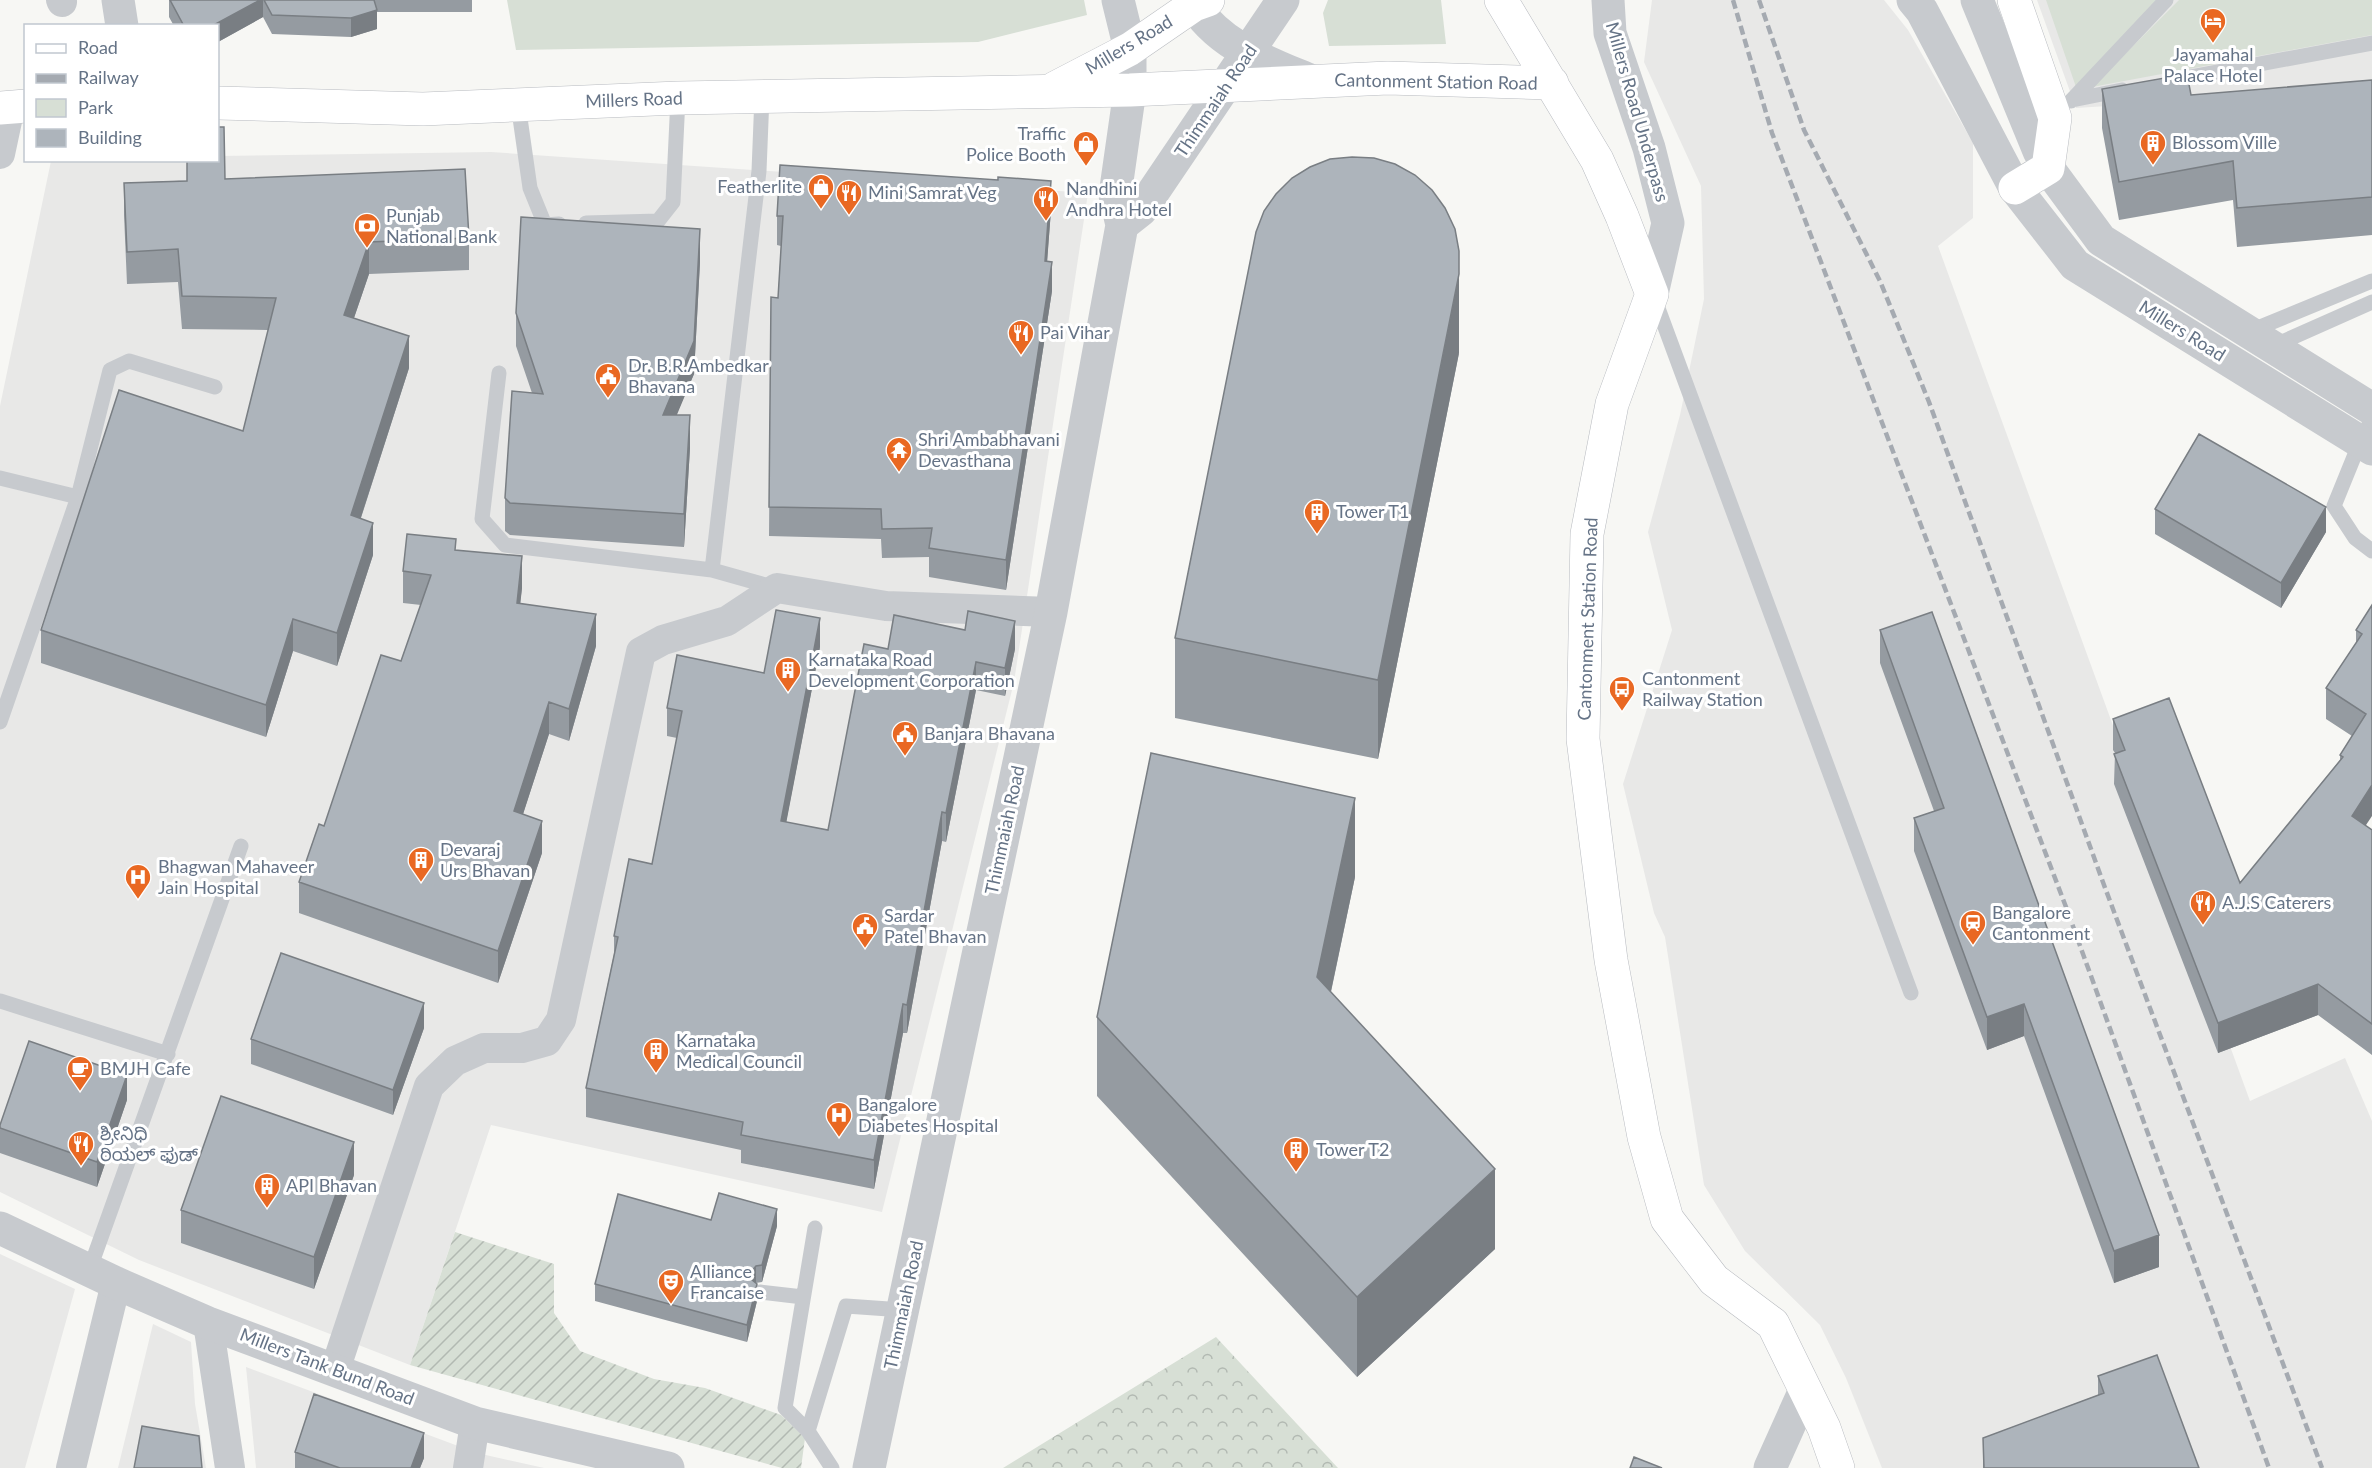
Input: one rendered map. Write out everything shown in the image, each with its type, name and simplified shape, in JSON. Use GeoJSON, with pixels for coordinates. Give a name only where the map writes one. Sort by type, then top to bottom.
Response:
{"type":"FeatureCollection","features":[{"type":"Feature","properties":{"kind":"main road"},"geometry":{"type":"LineString","coordinates":[[1501,0],[1552,83]]}},
{"type":"Feature","properties":{"kind":"main road"},"geometry":{"type":"LineString","coordinates":[[2014,0],[2063,109],[2048,168],[2015,188]]}},
{"type":"Feature","properties":{"kind":"main road","name":"Millers Road"},"geometry":{"type":"LineString","coordinates":[[1051,90],[1130,49],[1198,2]]}},
{"type":"Feature","properties":{"kind":"main road","name":"Cantonment Station Road"},"geometry":{"type":"LineString","coordinates":[[1130,90],[1388,78],[1552,83],[1597,160],[1623,216],[1653,294],[1612,404],[1587,534],[1583,739],[1611,960],[1644,1137],[1667,1219],[1714,1280],[1773,1324],[1824,1428],[1838,1468]]}},
{"type":"Feature","properties":{"kind":"main road","name":"Millers Road"},"geometry":{"type":"LineString","coordinates":[[219,103],[423,109],[678,98],[1130,90]]}},
{"type":"Feature","properties":{"kind":"street","name":"Thimmaiah Road"},"geometry":{"type":"LineString","coordinates":[[869,1468],[1051,612],[1122,225],[1114,195],[1130,90],[1130,49],[1118,0]]}},
{"type":"Feature","properties":{"kind":"street","name":"Thimmaiah Road"},"geometry":{"type":"LineString","coordinates":[[1122,225],[1141,210],[1283,0]]}},
{"type":"Feature","properties":{"kind":"street","name":"Millers Road Underpass"},"geometry":{"type":"LineString","coordinates":[[1608,0],[1611,33],[1649,148],[1668,223],[1653,294]]}},
{"type":"Feature","properties":{"kind":"street"},"geometry":{"type":"LineString","coordinates":[[1913,0],[1922,11],[2015,188]]}},
{"type":"Feature","properties":{"kind":"street"},"geometry":{"type":"LineString","coordinates":[[1977,0],[2048,168]]}},
{"type":"Feature","properties":{"kind":"street"},"geometry":{"type":"LineString","coordinates":[[1198,2],[1218,33],[1248,53],[1312,81]]}},
{"type":"Feature","properties":{"kind":"street"},"geometry":{"type":"LineString","coordinates":[[0,154],[12,107]]}},
{"type":"Feature","properties":{"kind":"street","name":"Millers Road"},"geometry":{"type":"LineString","coordinates":[[2048,168],[2101,240],[2372,409]]}},
{"type":"Feature","properties":{"kind":"street","name":"Millers Road"},"geometry":{"type":"LineString","coordinates":[[2015,188],[2075,265],[2368,437]]}},
{"type":"Feature","properties":{"kind":"street"},"geometry":{"type":"LineString","coordinates":[[335,1370],[429,1086],[455,1061],[484,1048],[522,1048],[547,1041],[561,1020],[641,652],[663,639],[727,621],[777,588],[886,606],[1051,612]]}},
{"type":"Feature","properties":{"kind":"street","name":"Millers Tank Bund Road"},"geometry":{"type":"LineString","coordinates":[[0,1228],[208,1323],[475,1423],[668,1468]]}},
{"type":"Feature","properties":{"kind":"street"},"geometry":{"type":"LineString","coordinates":[[70,1468],[103,1277]]}},
{"type":"Feature","properties":{"kind":"street"},"geometry":{"type":"LineString","coordinates":[[208,1323],[230,1468]]}},
{"type":"Feature","properties":{"kind":"street"},"geometry":{"type":"LineString","coordinates":[[1770,1468],[1805,1390]]}},
{"type":"Feature","properties":{"kind":"street"},"geometry":{"type":"LineString","coordinates":[[468,1468],[475,1423]]}},
{"type":"Feature","properties":{"kind":"lane"},"geometry":{"type":"LineString","coordinates":[[2063,109],[2166,0]]}},
{"type":"Feature","properties":{"kind":"lane"},"geometry":{"type":"LineString","coordinates":[[2063,109],[2147,85],[2372,43]]}},
{"type":"Feature","properties":{"kind":"lane"},"geometry":{"type":"LineString","coordinates":[[712,570],[759,171],[762,96]]}},
{"type":"Feature","properties":{"kind":"lane"},"geometry":{"type":"LineString","coordinates":[[518,104],[530,188],[545,225],[658,221],[673,202],[678,98]]}},
{"type":"Feature","properties":{"kind":"lane"},"geometry":{"type":"LineString","coordinates":[[2260,339],[2372,281]]}},
{"type":"Feature","properties":{"kind":"lane"},"geometry":{"type":"LineString","coordinates":[[1653,294],[1911,993]]}},
{"type":"Feature","properties":{"kind":"lane"},"geometry":{"type":"LineString","coordinates":[[2260,339],[2372,302]]}},
{"type":"Feature","properties":{"kind":"lane"},"geometry":{"type":"LineString","coordinates":[[0,722],[78,497],[110,370],[129,361],[215,387]]}},
{"type":"Feature","properties":{"kind":"lane"},"geometry":{"type":"LineString","coordinates":[[499,373],[482,519],[505,544],[712,570],[777,588]]}},
{"type":"Feature","properties":{"kind":"lane"},"geometry":{"type":"LineString","coordinates":[[2368,437],[2334,506],[2355,538],[2372,550]]}},
{"type":"Feature","properties":{"kind":"lane"},"geometry":{"type":"LineString","coordinates":[[0,478],[78,497]]}},
{"type":"Feature","properties":{"kind":"lane"},"geometry":{"type":"LineString","coordinates":[[103,1277],[168,1054],[241,846]]}},
{"type":"Feature","properties":{"kind":"lane"},"geometry":{"type":"LineString","coordinates":[[0,1001],[168,1054]]}},
{"type":"Feature","properties":{"kind":"lane"},"geometry":{"type":"LineString","coordinates":[[815,1228],[785,1408],[808,1431],[832,1468]]}},
{"type":"Feature","properties":{"kind":"lane"},"geometry":{"type":"LineString","coordinates":[[760,1292],[803,1297]]}},
{"type":"Feature","properties":{"kind":"lane"},"geometry":{"type":"LineString","coordinates":[[808,1431],[846,1306],[903,1310]]}},
{"type":"Feature","properties":{"kind":"shaded area"},"geometry":{"type":"Polygon","coordinates":[[[1652,0],[1884,0],[1908,30],[1973,143],[1973,218],[1938,246],[2250,1101],[2345,1058],[2372,1121],[2372,1468],[1882,1468],[1846,1378],[1820,1325],[1745,1251],[1704,1185],[1665,937],[1654,913],[1623,784],[1672,630],[1648,532],[1680,415],[1704,299],[1701,186],[1644,62],[1652,0]]]}},
{"type":"Feature","properties":{"kind":"shaded area","name":"Jayamahal Palace Hotel"},"geometry":{"type":"Polygon","coordinates":[[[2037,0],[2372,0],[2372,89],[2076,108],[2037,0]]]}},
{"type":"Feature","properties":{"kind":"shaded area"},"geometry":{"type":"Polygon","coordinates":[[[491,152],[1088,193],[1014,682],[882,1212],[491,1125],[410,1365],[139,1260],[0,1192],[0,406],[51,162],[219,162],[219,156],[491,152]]]}},
{"type":"Feature","properties":{"kind":"shaded area"},"geometry":{"type":"Polygon","coordinates":[[[0,1254],[75,1289],[25,1468],[0,1468],[0,1254]]]}},
{"type":"Feature","properties":{"kind":"shaded area"},"geometry":{"type":"Polygon","coordinates":[[[153,1324],[191,1342],[195,1404],[206,1468],[118,1468],[153,1324]]]}},
{"type":"Feature","properties":{"kind":"shaded area"},"geometry":{"type":"Polygon","coordinates":[[[246,1367],[477,1453],[544,1468],[256,1468],[246,1367]]]}},
{"type":"Feature","properties":{"kind":"green space"},"geometry":{"type":"Polygon","coordinates":[[[507,0],[1084,0],[1087,15],[978,42],[516,50],[507,0]]]}},
{"type":"Feature","properties":{"kind":"green space"},"geometry":{"type":"Polygon","coordinates":[[[1328,0],[1441,0],[1446,44],[1329,46],[1323,13],[1328,0]]]}},
{"type":"Feature","properties":{"kind":"green space"},"geometry":{"type":"Polygon","coordinates":[[[2046,0],[2158,0],[2076,87],[2046,0]]]}},
{"type":"Feature","properties":{"kind":"green space"},"geometry":{"type":"Polygon","coordinates":[[[2179,0],[2372,0],[2372,35],[2092,87],[2179,0]]]}},
{"type":"Feature","properties":{"kind":"green space"},"geometry":{"type":"Polygon","coordinates":[[[455,1232],[554,1264],[554,1313],[580,1351],[654,1379],[705,1388],[781,1415],[805,1438],[801,1468],[782,1468],[410,1365],[455,1232]]]}},
{"type":"Feature","properties":{"kind":"green space"},"geometry":{"type":"Polygon","coordinates":[[[1216,1337],[1338,1468],[1003,1468],[1216,1337]]]}},
{"type":"Feature","properties":{"kind":"building"},"geometry":{"type":"Polygon","coordinates":[[[170,0],[260,0],[216,24],[183,24],[170,0]]]}},
{"type":"Feature","properties":{"kind":"building"},"geometry":{"type":"Polygon","coordinates":[[[264,0],[374,0],[377,10],[351,18],[272,15],[264,0]]]}},
{"type":"Feature","properties":{"kind":"building"},"geometry":{"type":"Polygon","coordinates":[[[2187,74],[2191,95],[2372,80],[2372,197],[2237,208],[2233,161],[2119,182],[2102,89],[2187,74]]]}},
{"type":"Feature","properties":{"kind":"building"},"geometry":{"type":"Polygon","coordinates":[[[219,127],[224,127],[225,179],[465,169],[469,238],[369,242],[344,315],[409,336],[351,515],[373,523],[337,633],[293,619],[266,705],[41,630],[119,390],[243,431],[276,298],[182,296],[178,249],[127,252],[124,183],[187,181],[187,162],[219,162],[219,127]]]}},
{"type":"Feature","properties":{"kind":"building","name":"Tower T1"},"geometry":{"type":"Polygon","coordinates":[[[1374,158],[1395,164],[1415,175],[1432,190],[1445,208],[1455,229],[1459,251],[1459,274],[1378,680],[1175,638],[1256,232],[1264,211],[1276,194],[1292,178],[1330,159],[1374,158]]]}},
{"type":"Feature","properties":{"kind":"building"},"geometry":{"type":"Polygon","coordinates":[[[780,165],[998,180],[998,177],[1051,181],[1045,261],[1052,262],[1006,560],[929,548],[932,528],[882,529],[881,509],[769,507],[771,297],[778,298],[783,216],[777,216],[780,165]]]}},
{"type":"Feature","properties":{"kind":"building","name":"Dr. B.R.Ambedkar Bhavana"},"geometry":{"type":"Polygon","coordinates":[[[521,217],[700,229],[694,341],[663,415],[690,415],[684,514],[510,503],[505,498],[512,391],[543,394],[516,313],[521,217]]]}},
{"type":"Feature","properties":{"kind":"building"},"geometry":{"type":"Polygon","coordinates":[[[2199,434],[2326,507],[2281,583],[2155,509],[2199,434]]]}},
{"type":"Feature","properties":{"kind":"building"},"geometry":{"type":"Polygon","coordinates":[[[407,534],[456,539],[455,550],[522,556],[517,603],[596,614],[569,709],[549,702],[514,811],[542,821],[498,951],[299,882],[319,824],[324,826],[381,655],[401,661],[431,575],[403,571],[407,534]]]}},
{"type":"Feature","properties":{"kind":"building"},"geometry":{"type":"Polygon","coordinates":[[[2372,605],[2372,785],[2352,816],[2372,830],[2372,1024],[2318,984],[2218,1023],[2114,754],[2125,750],[2113,719],[2169,698],[2240,883],[2343,757],[2340,755],[2366,714],[2326,688],[2362,634],[2356,630],[2372,605]]]}},
{"type":"Feature","properties":{"kind":"building"},"geometry":{"type":"Polygon","coordinates":[[[776,610],[820,618],[781,821],[828,830],[864,644],[888,649],[894,615],[965,630],[968,611],[1015,621],[1005,668],[976,662],[946,813],[942,812],[907,1005],[903,1004],[874,1160],[741,1135],[743,1122],[586,1088],[618,937],[614,936],[629,859],[652,864],[682,711],[667,708],[677,655],[764,673],[776,610]]]}},
{"type":"Feature","properties":{"kind":"building"},"geometry":{"type":"Polygon","coordinates":[[[1932,612],[2159,1235],[2114,1251],[2024,1004],[1987,1017],[1914,818],[1944,808],[1880,630],[1932,612]]]}},
{"type":"Feature","properties":{"kind":"building","name":"Tower T2"},"geometry":{"type":"Polygon","coordinates":[[[1151,753],[1355,798],[1317,977],[1495,1169],[1357,1297],[1097,1017],[1151,753]]]}},
{"type":"Feature","properties":{"kind":"building"},"geometry":{"type":"Polygon","coordinates":[[[281,953],[424,1003],[393,1090],[251,1039],[281,953]]]}},
{"type":"Feature","properties":{"kind":"building"},"geometry":{"type":"Polygon","coordinates":[[[29,1041],[127,1075],[97,1162],[0,1128],[29,1041]]]}},
{"type":"Feature","properties":{"kind":"building","name":"API Bhavan"},"geometry":{"type":"Polygon","coordinates":[[[221,1096],[354,1142],[314,1257],[181,1210],[221,1096]]]}},
{"type":"Feature","properties":{"kind":"building"},"geometry":{"type":"Polygon","coordinates":[[[719,1193],[777,1209],[762,1265],[756,1266],[750,1273],[751,1279],[757,1284],[747,1325],[595,1284],[618,1194],[711,1220],[719,1193]]]}},
{"type":"Feature","properties":{"kind":"building"},"geometry":{"type":"Polygon","coordinates":[[[2157,1355],[2199,1468],[1984,1468],[1983,1438],[2104,1393],[2098,1376],[2157,1355]]]}},
{"type":"Feature","properties":{"kind":"building"},"geometry":{"type":"Polygon","coordinates":[[[314,1394],[424,1433],[411,1468],[340,1468],[295,1452],[314,1394]]]}},
{"type":"Feature","properties":{"kind":"building"},"geometry":{"type":"Polygon","coordinates":[[[142,1426],[199,1436],[202,1468],[134,1468],[142,1426]]]}},
{"type":"Feature","properties":{"kind":"building"},"geometry":{"type":"Polygon","coordinates":[[[1634,1457],[1662,1468],[1630,1468],[1634,1457]]]}},
{"type":"Feature","properties":{"kind":"railway"},"geometry":{"type":"LineString","coordinates":[[1733,0],[1772,133],[2066,907],[2269,1468]]}},
{"type":"Feature","properties":{"kind":"railway"},"geometry":{"type":"LineString","coordinates":[[1759,0],[1804,130],[1880,281],[1929,402],[2104,885],[2322,1468]]}},
{"type":"Feature","properties":{"kind":"place","name":"Jayamahal Palace Hotel"},"geometry":{"type":"Point","coordinates":[2213,44]}},
{"type":"Feature","properties":{"kind":"place","name":"Blossom Ville"},"geometry":{"type":"Point","coordinates":[2153,166]}},
{"type":"Feature","properties":{"kind":"place","name":"Traffic Police Booth"},"geometry":{"type":"Point","coordinates":[1086,167]}},
{"type":"Feature","properties":{"kind":"place","name":"Featherlite"},"geometry":{"type":"Point","coordinates":[821,210]}},
{"type":"Feature","properties":{"kind":"place","name":"Mini Samrat Veg"},"geometry":{"type":"Point","coordinates":[849,216]}},
{"type":"Feature","properties":{"kind":"place","name":"Nandhini Andhra Hotel"},"geometry":{"type":"Point","coordinates":[1046,222]}},
{"type":"Feature","properties":{"kind":"place","name":"Punjab National Bank"},"geometry":{"type":"Point","coordinates":[367,249]}},
{"type":"Feature","properties":{"kind":"place","name":"Pai Vihar"},"geometry":{"type":"Point","coordinates":[1021,356]}},
{"type":"Feature","properties":{"kind":"place","name":"Dr. B.R.Ambedkar Bhavana"},"geometry":{"type":"Point","coordinates":[608,399]}},
{"type":"Feature","properties":{"kind":"place","name":"Shri Ambabhavani Devasthana"},"geometry":{"type":"Point","coordinates":[899,473]}},
{"type":"Feature","properties":{"kind":"place","name":"Tower T1"},"geometry":{"type":"Point","coordinates":[1317,535]}},
{"type":"Feature","properties":{"kind":"place","name":"Karnataka Road Development Corporation"},"geometry":{"type":"Point","coordinates":[788,693]}},
{"type":"Feature","properties":{"kind":"place","name":"Cantonment Railway Station"},"geometry":{"type":"Point","coordinates":[1622,712]}},
{"type":"Feature","properties":{"kind":"place","name":"Banjara Bhavana"},"geometry":{"type":"Point","coordinates":[905,757]}},
{"type":"Feature","properties":{"kind":"place","name":"Devaraj Urs Bhavan"},"geometry":{"type":"Point","coordinates":[421,883]}},
{"type":"Feature","properties":{"kind":"place","name":"Bhagwan Mahaveer Jain Hospital"},"geometry":{"type":"Point","coordinates":[138,900]}},
{"type":"Feature","properties":{"kind":"place","name":"A.J.S Caterers"},"geometry":{"type":"Point","coordinates":[2203,926]}},
{"type":"Feature","properties":{"kind":"place","name":"Bangalore Cantonment"},"geometry":{"type":"Point","coordinates":[1973,946]}},
{"type":"Feature","properties":{"kind":"place","name":"Sardar Patel Bhavan"},"geometry":{"type":"Point","coordinates":[865,949]}},
{"type":"Feature","properties":{"kind":"place","name":"Karnataka Medical Council"},"geometry":{"type":"Point","coordinates":[656,1074]}},
{"type":"Feature","properties":{"kind":"place","name":"BMJH Cafe"},"geometry":{"type":"Point","coordinates":[80,1092]}},
{"type":"Feature","properties":{"kind":"place","name":"Bangalore Diabetes Hospital"},"geometry":{"type":"Point","coordinates":[839,1138]}},
{"type":"Feature","properties":{"kind":"place","name":"ಶ್ರೀನಿಧಿ ರಿಯಲ್ ಫುಡ್"},"geometry":{"type":"Point","coordinates":[81,1167]}},
{"type":"Feature","properties":{"kind":"place","name":"Tower T2"},"geometry":{"type":"Point","coordinates":[1296,1173]}},
{"type":"Feature","properties":{"kind":"place","name":"API Bhavan"},"geometry":{"type":"Point","coordinates":[267,1209]}},
{"type":"Feature","properties":{"kind":"place","name":"Alliance Francaise"},"geometry":{"type":"Point","coordinates":[671,1305]}}]}
